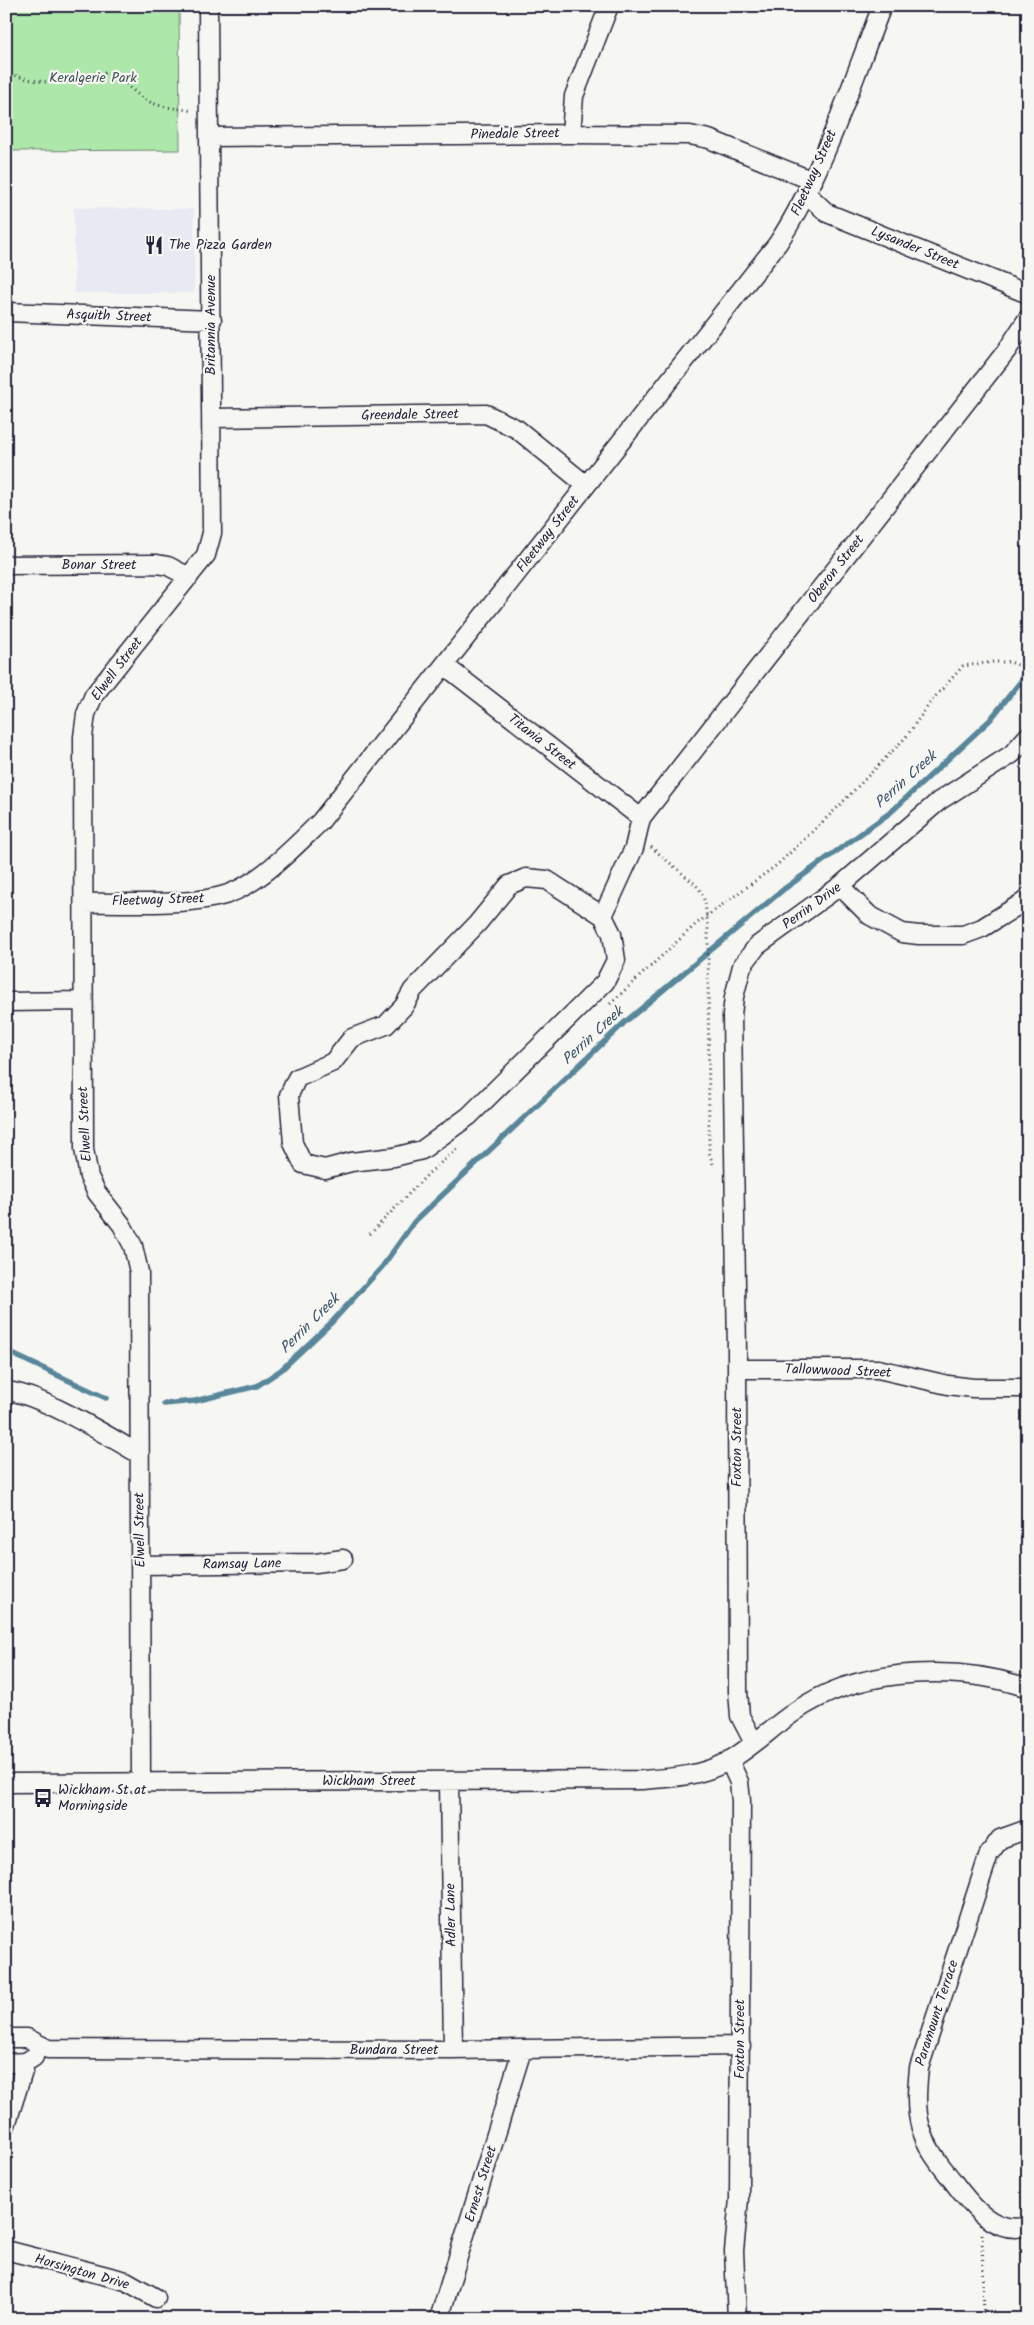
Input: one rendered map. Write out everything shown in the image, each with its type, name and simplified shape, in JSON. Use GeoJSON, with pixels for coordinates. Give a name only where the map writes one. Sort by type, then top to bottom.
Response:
{"type":"FeatureCollection","features":[{"type":"Feature","properties":{"kind":"street","name":"Britannia Avenue"},"geometry":{"type":"LineString","coordinates":[[189,577],[206,555],[212,533],[212,320],[208,6]]}},
{"type":"Feature","properties":{"kind":"street"},"geometry":{"type":"LineString","coordinates":[[571,134],[574,96],[609,6]]}},
{"type":"Feature","properties":{"kind":"street","name":"Fleetway Street"},"geometry":{"type":"LineString","coordinates":[[84,903],[182,901],[218,897],[241,888],[272,866],[320,822],[778,243],[810,188],[882,6]]}},
{"type":"Feature","properties":{"kind":"street","name":"Pinedale Street"},"geometry":{"type":"LineString","coordinates":[[210,137],[690,135],[709,139],[810,188]]}},
{"type":"Feature","properties":{"kind":"street","name":"Lysander Street"},"geometry":{"type":"LineString","coordinates":[[810,188],[827,213],[1028,294]]}},
{"type":"Feature","properties":{"kind":"street","name":"Asquith Street"},"geometry":{"type":"LineString","coordinates":[[6,312],[212,320]]}},
{"type":"Feature","properties":{"kind":"street","name":"Oberon Street"},"geometry":{"type":"LineString","coordinates":[[641,818],[1007,350],[1028,318]]}},
{"type":"Feature","properties":{"kind":"street","name":"Greendale Street"},"geometry":{"type":"LineString","coordinates":[[212,418],[486,414],[517,428],[586,485]]}},
{"type":"Feature","properties":{"kind":"street","name":"Bonar Street"},"geometry":{"type":"LineString","coordinates":[[6,565],[157,564],[168,566],[189,577]]}},
{"type":"Feature","properties":{"kind":"street","name":"Elwell Street"},"geometry":{"type":"LineString","coordinates":[[141,1782],[139,1272],[132,1246],[122,1225],[97,1193],[89,1177],[84,1149],[83,737],[86,714],[94,695],[189,577]]}},
{"type":"Feature","properties":{"kind":"street","name":"Titania Street"},"geometry":{"type":"LineString","coordinates":[[444,665],[641,818]]}},
{"type":"Feature","properties":{"kind":"street","name":"Perrin Drive"},"geometry":{"type":"LineString","coordinates":[[734,1147],[732,1015],[734,997],[742,966],[757,946],[840,886],[938,801],[1012,754],[1028,736]]}},
{"type":"Feature","properties":{"kind":"street"},"geometry":{"type":"LineString","coordinates":[[603,916],[634,848],[641,818]]}},
{"type":"Feature","properties":{"kind":"street"},"geometry":{"type":"LineString","coordinates":[[526,878],[546,880],[603,916],[612,934],[616,960],[605,982],[469,1116],[422,1150],[394,1157],[351,1162],[325,1170],[303,1164],[293,1143],[289,1095],[297,1078],[333,1062],[352,1038],[386,1025],[404,1006],[413,990],[476,924],[509,886],[526,878]]}},
{"type":"Feature","properties":{"kind":"street"},"geometry":{"type":"LineString","coordinates":[[840,886],[869,915],[902,933],[919,935],[963,935],[982,928],[1027,900]]}},
{"type":"Feature","properties":{"kind":"street"},"geometry":{"type":"LineString","coordinates":[[6,1002],[83,1001]]}},
{"type":"Feature","properties":{"kind":"street","name":"Foxton Street"},"geometry":{"type":"LineString","coordinates":[[734,1147],[738,1703],[743,1726],[754,1743]]}},
{"type":"Feature","properties":{"kind":"street","name":"Tallowwood Street"},"geometry":{"type":"LineString","coordinates":[[737,1368],[878,1370],[957,1386],[1028,1388]]}},
{"type":"Feature","properties":{"kind":"street"},"geometry":{"type":"LineString","coordinates":[[6,1391],[25,1395],[93,1427],[139,1454]]}},
{"type":"Feature","properties":{"kind":"street","name":"Ramsay Lane"},"geometry":{"type":"LineString","coordinates":[[140,1565],[316,1563],[343,1559]]}},
{"type":"Feature","properties":{"kind":"street","name":"Wickham Street"},"geometry":{"type":"LineString","coordinates":[[6,1783],[675,1778],[694,1774],[729,1760],[811,1701],[850,1685],[880,1677],[902,1674],[956,1674],[988,1678],[1028,1688]]}},
{"type":"Feature","properties":{"kind":"street","name":"Foxton Street"},"geometry":{"type":"LineString","coordinates":[[729,1760],[739,1782],[741,1801],[739,2199],[734,2251],[736,2319]]}},
{"type":"Feature","properties":{"kind":"street","name":"Adler Lane"},"geometry":{"type":"LineString","coordinates":[[449,1781],[453,2050]]}},
{"type":"Feature","properties":{"kind":"street","name":"Paramount Terrace"},"geometry":{"type":"LineString","coordinates":[[1028,1829],[1000,1839],[989,1854],[919,2068],[916,2098],[920,2127],[928,2150],[972,2206],[983,2216],[1001,2226],[1019,2229],[1028,2226]]}},
{"type":"Feature","properties":{"kind":"street","name":"Bundara Street"},"geometry":{"type":"LineString","coordinates":[[6,2038],[27,2038],[48,2049],[522,2050],[741,2046]]}},
{"type":"Feature","properties":{"kind":"street"},"geometry":{"type":"LineString","coordinates":[[6,2062],[26,2062],[48,2049]]}},
{"type":"Feature","properties":{"kind":"street","name":"Ernest Street"},"geometry":{"type":"LineString","coordinates":[[440,2319],[522,2050]]}},
{"type":"Feature","properties":{"kind":"street"},"geometry":{"type":"LineString","coordinates":[[6,2125],[26,2062]]}},
{"type":"Feature","properties":{"kind":"street","name":"Horsington Drive"},"geometry":{"type":"LineString","coordinates":[[6,2250],[126,2281],[156,2298]]}},
{"type":"Feature","properties":{"kind":"path"},"geometry":{"type":"LineString","coordinates":[[6,72],[38,81],[62,81],[82,75],[102,73],[118,76],[147,101],[167,108],[209,114]]}},
{"type":"Feature","properties":{"kind":"path"},"geometry":{"type":"LineString","coordinates":[[606,1007],[707,915],[777,865],[836,809],[906,737],[932,700],[963,666],[1010,662],[1028,669]]}},
{"type":"Feature","properties":{"kind":"path"},"geometry":{"type":"LineString","coordinates":[[637,836],[696,884],[706,903],[708,927],[709,1152],[714,1167]]}},
{"type":"Feature","properties":{"kind":"path"},"geometry":{"type":"LineString","coordinates":[[370,1234],[429,1173],[460,1146]]}},
{"type":"Feature","properties":{"kind":"path"},"geometry":{"type":"LineString","coordinates":[[981,2230],[984,2319]]}},
{"type":"Feature","properties":{"kind":"shaded area"},"geometry":{"type":"Polygon","coordinates":[[[74,208],[194,209],[194,293],[74,293],[74,208]]]}},
{"type":"Feature","properties":{"kind":"green space","name":"Keralgerie Park"},"geometry":{"type":"Polygon","coordinates":[[[6,6],[179,6],[180,150],[6,151],[6,6]]]}},
{"type":"Feature","properties":{"kind":"waterway","name":"Perrin Creek"},"geometry":{"type":"LineString","coordinates":[[164,1404],[195,1401],[257,1386],[281,1370],[332,1322],[382,1267],[414,1222],[625,1022],[784,889],[891,812],[990,720],[1021,681],[1028,657]]}},
{"type":"Feature","properties":{"kind":"waterway","name":"Perrin Creek"},"geometry":{"type":"LineString","coordinates":[[6,1351],[106,1398]]}},
{"type":"Feature","properties":{"kind":"place","name":"The Pizza Garden"},"geometry":{"type":"Point","coordinates":[154,245]}},
{"type":"Feature","properties":{"kind":"place","name":"Wickham St at Morningside"},"geometry":{"type":"Point","coordinates":[43,1798]}}]}
